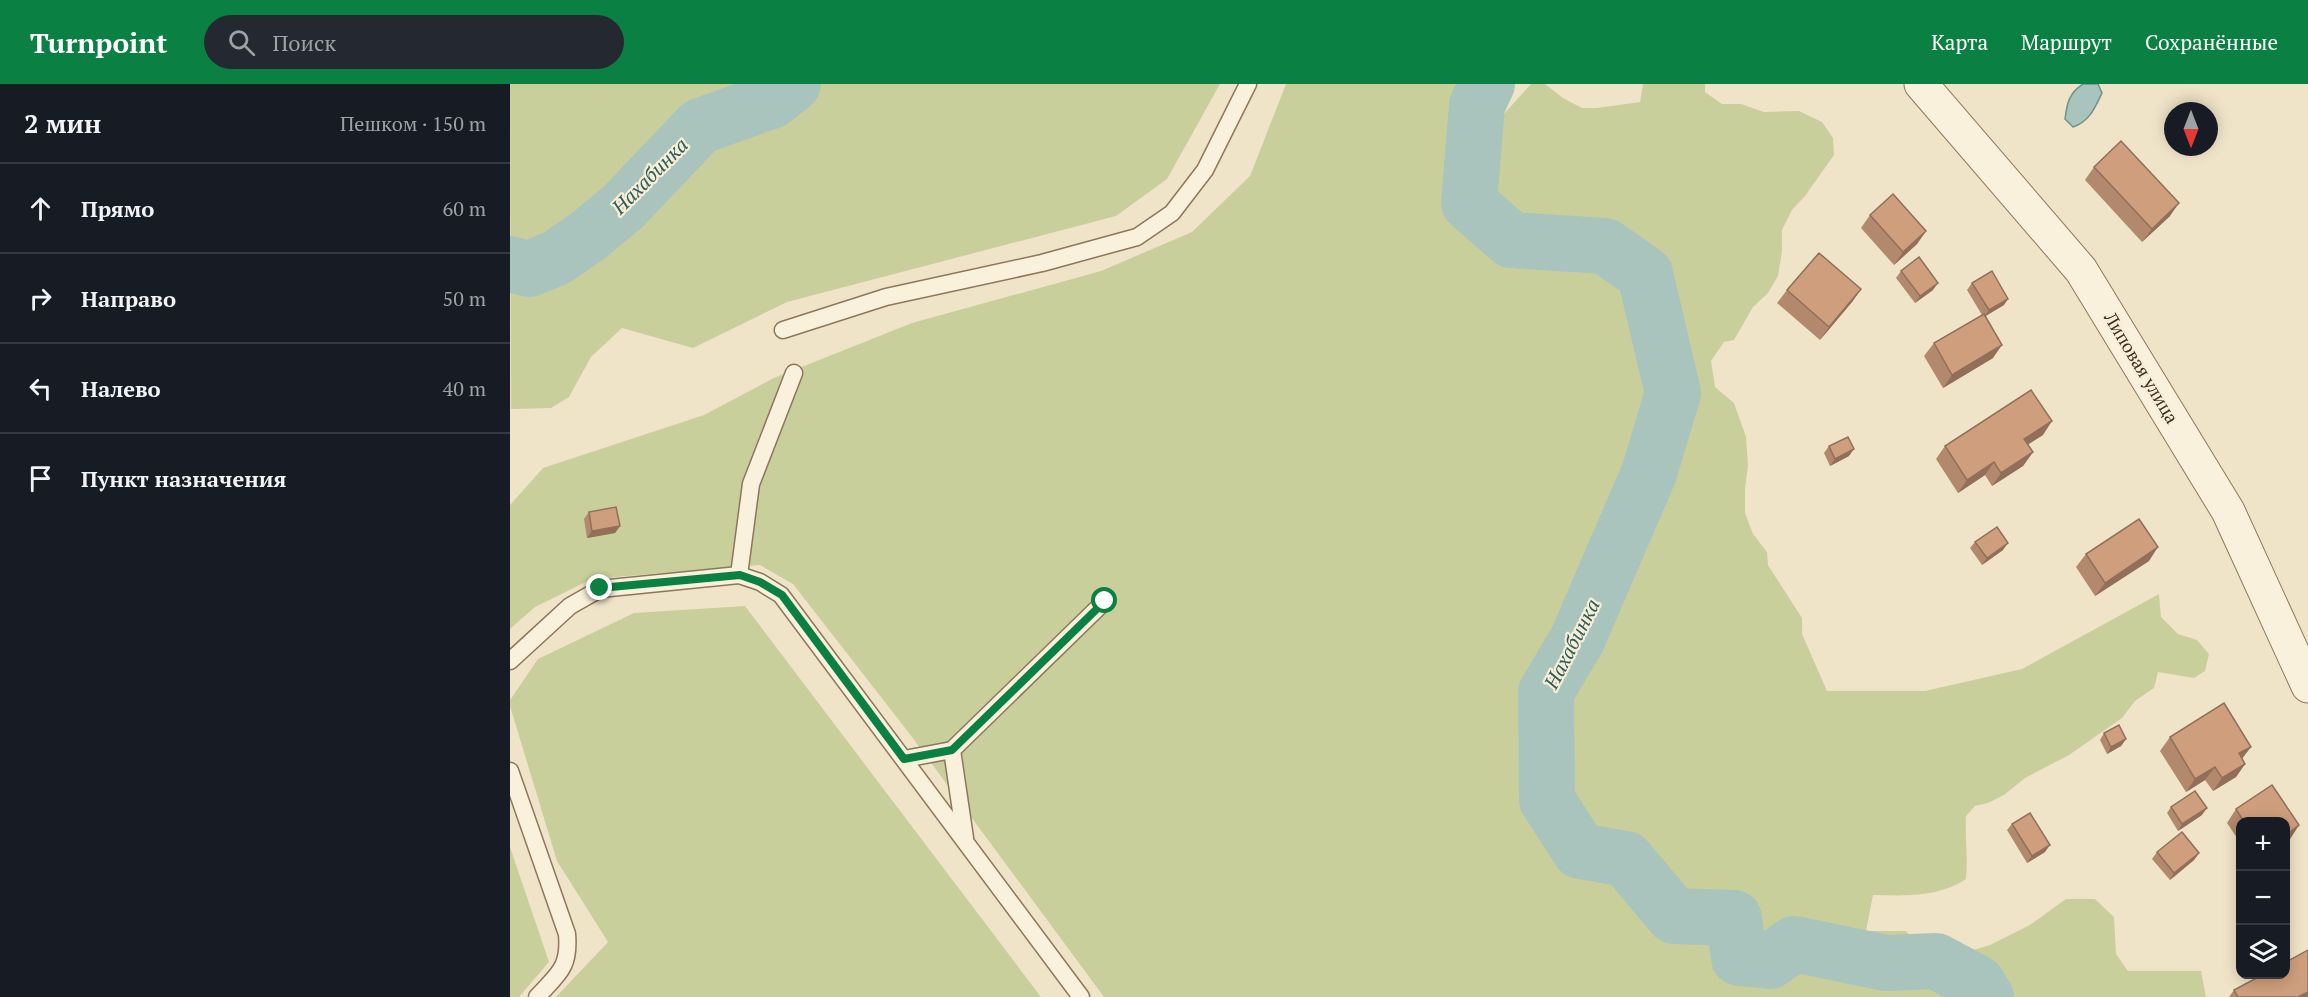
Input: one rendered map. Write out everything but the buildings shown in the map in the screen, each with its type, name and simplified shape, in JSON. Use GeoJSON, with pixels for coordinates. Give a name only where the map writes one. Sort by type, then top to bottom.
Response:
{"type":"FeatureCollection","features":[{"type":"Feature","properties":{"kind":"street","name":"Липовая улица"},"geometry":{"type":"LineString","coordinates":[[1921,84],[2081,270],[2228,511],[2308,686]]}},
{"type":"Feature","properties":{"kind":"lane"},"geometry":{"type":"LineString","coordinates":[[783,330],[886,297],[1042,263],[1137,237],[1172,213],[1205,170],[1248,84]]}},
{"type":"Feature","properties":{"kind":"lane"},"geometry":{"type":"LineString","coordinates":[[740,575],[750,484],[794,373]]}},
{"type":"Feature","properties":{"kind":"lane"},"geometry":{"type":"LineString","coordinates":[[510,661],[570,606],[600,588],[740,575],[760,582],[782,595],[1082,997]]}},
{"type":"Feature","properties":{"kind":"lane"},"geometry":{"type":"LineString","coordinates":[[904,759],[952,750],[1105,601]]}},
{"type":"Feature","properties":{"kind":"lane"},"geometry":{"type":"LineString","coordinates":[[952,750],[965,841]]}},
{"type":"Feature","properties":{"kind":"lane"},"geometry":{"type":"LineString","coordinates":[[510,771],[567,934],[567,961],[537,997]]}},
{"type":"Feature","properties":{"kind":"green space"},"geometry":{"type":"Polygon","coordinates":[[[510,84],[1220,84],[1167,179],[1116,216],[787,302],[693,348],[622,328],[591,357],[569,397],[551,408],[511,409],[510,84]]]}},
{"type":"Feature","properties":{"kind":"green space"},"geometry":{"type":"Polygon","coordinates":[[[1286,84],[1479,84],[1475,88],[1474,115],[1477,131],[1502,116],[1531,84],[1545,84],[1563,98],[1582,108],[1597,108],[1640,102],[1643,84],[1705,84],[1705,92],[1722,104],[1741,104],[1764,112],[1799,111],[1822,122],[1833,138],[1834,155],[1805,196],[1792,210],[1782,230],[1782,251],[1778,276],[1768,293],[1753,307],[1734,340],[1724,342],[1711,361],[1715,387],[1734,403],[1746,437],[1748,466],[1745,513],[1753,534],[1767,552],[1768,565],[1802,618],[1802,634],[1827,691],[1925,691],[2022,669],[2159,594],[2161,617],[2178,634],[2197,640],[2209,654],[2205,671],[2194,678],[2158,672],[2154,688],[2135,701],[2122,718],[2069,755],[2025,778],[2004,795],[1988,803],[1975,806],[1966,816],[1966,879],[1956,885],[1933,892],[1873,895],[1866,931],[1906,931],[1920,947],[1970,951],[1990,945],[2030,925],[2066,899],[2095,899],[2114,917],[2116,954],[2128,971],[2201,971],[2206,997],[1104,997],[909,733],[793,584],[760,565],[592,579],[535,607],[510,629],[510,505],[543,468],[704,415],[774,378],[912,323],[1101,271],[1192,232],[1250,176],[1286,84]]]}},
{"type":"Feature","properties":{"kind":"green space"},"geometry":{"type":"Polygon","coordinates":[[[745,606],[1041,997],[556,997],[608,942],[557,861],[510,700],[538,659],[634,613],[745,606]]]}},
{"type":"Feature","properties":{"kind":"green space"},"geometry":{"type":"Polygon","coordinates":[[[510,847],[549,962],[519,997],[510,997],[510,847]]]}},
{"type":"Feature","properties":{"kind":"water"},"geometry":{"type":"Polygon","coordinates":[[[2083,84],[2098,84],[2102,93],[2087,118],[2073,127],[2065,119],[2067,108],[2072,95],[2083,84]]]}},
{"type":"Feature","properties":{"kind":"waterway","name":"Нахабинка"},"geometry":{"type":"LineString","coordinates":[[510,264],[529,269],[556,258],[588,236],[623,207],[700,126],[771,101],[793,84]]}},
{"type":"Feature","properties":{"kind":"waterway","name":"Нахабинка"},"geometry":{"type":"LineString","coordinates":[[1487,84],[1477,105],[1469,203],[1511,240],[1605,246],[1645,274],[1673,393],[1649,473],[1577,640],[1546,692],[1547,800],[1580,851],[1626,859],[1674,916],[1734,918],[1739,958],[1770,961],[1794,944],[1886,963],[1936,961],[1977,983],[1986,997]]}},
{"type":"Feature","properties":{"kind":"route"},"geometry":{"type":"LineString","coordinates":[[600,588],[740,575],[760,582],[782,595],[904,759],[952,750],[1105,601]]}}]}
